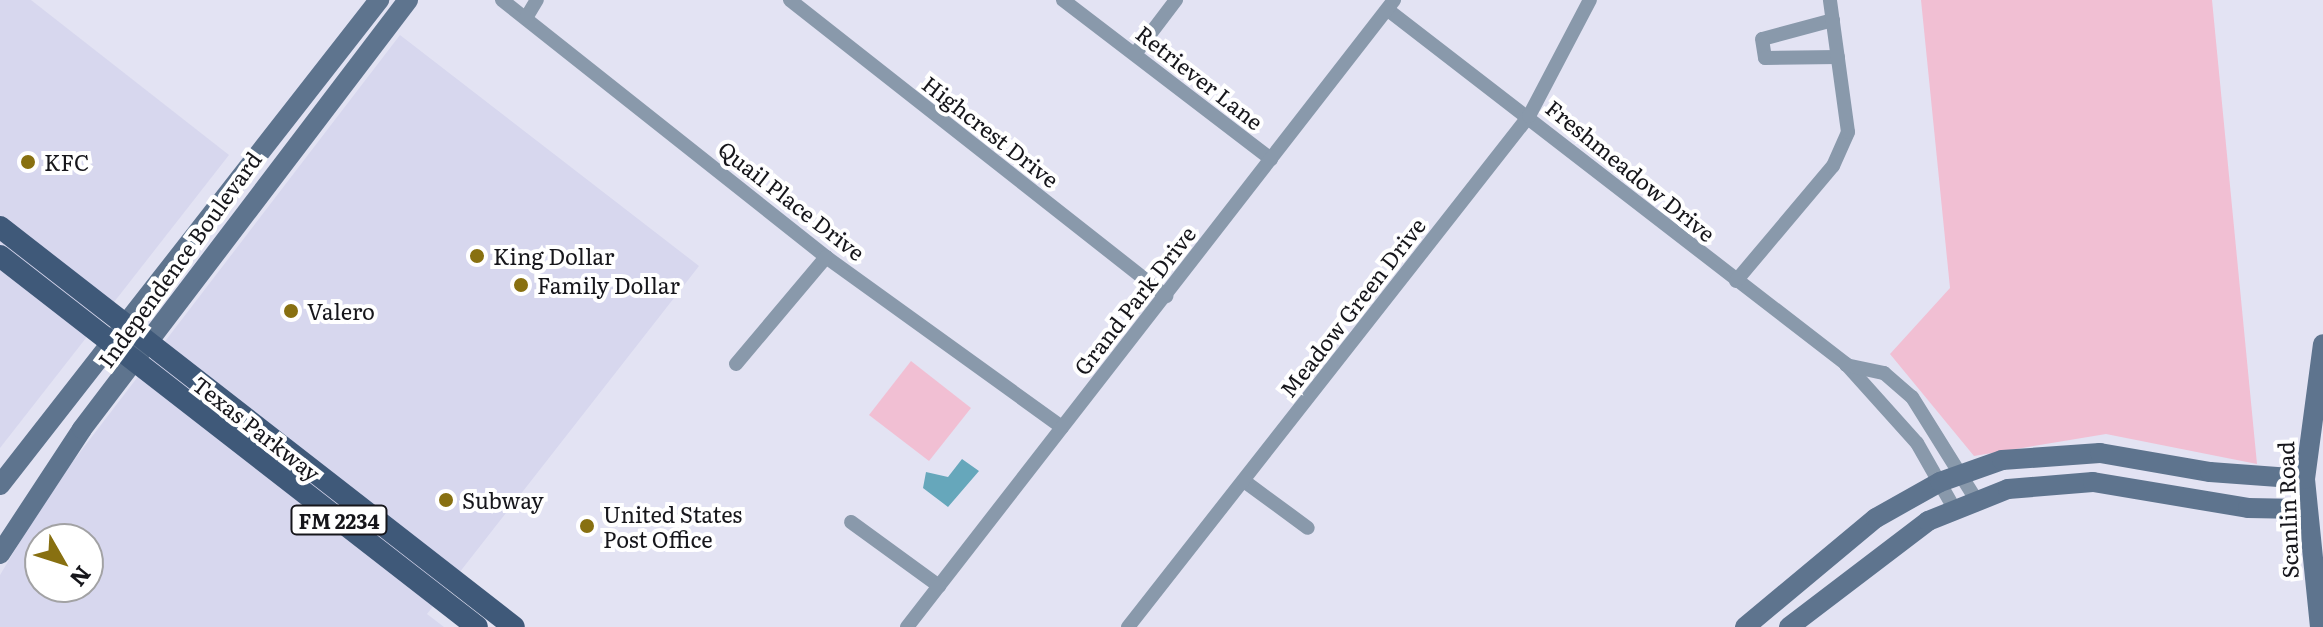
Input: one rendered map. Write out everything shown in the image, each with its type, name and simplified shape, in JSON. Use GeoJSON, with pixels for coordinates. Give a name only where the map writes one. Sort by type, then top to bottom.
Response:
{"type":"FeatureCollection","features":[{"type":"Feature","properties":{"kind":"main road","name":"Texas Parkway"},"geometry":{"type":"LineString","coordinates":[[0,227],[114,331]]}},
{"type":"Feature","properties":{"kind":"main road","name":"Texas Parkway"},"geometry":{"type":"LineString","coordinates":[[0,256],[114,331],[514,627]]}},
{"type":"Feature","properties":{"kind":"main road","name":"Texas Parkway"},"geometry":{"type":"LineString","coordinates":[[142,352],[381,553],[477,627]]}},
{"type":"Feature","properties":{"kind":"main road"},"geometry":{"type":"LineString","coordinates":[[381,553],[431,563]]}},
{"type":"Feature","properties":{"kind":"street","name":"Independence Boulevard"},"geometry":{"type":"LineString","coordinates":[[0,485],[114,331],[259,154],[379,0]]}},
{"type":"Feature","properties":{"kind":"street","name":"Independence Boulevard"},"geometry":{"type":"LineString","coordinates":[[0,554],[62,455],[142,352],[281,161],[408,0]]}},
{"type":"Feature","properties":{"kind":"street","name":"Quail Place Drive"},"geometry":{"type":"LineString","coordinates":[[502,0],[826,257],[1062,427]]}},
{"type":"Feature","properties":{"kind":"street"},"geometry":{"type":"LineString","coordinates":[[526,18],[537,0]]}},
{"type":"Feature","properties":{"kind":"street","name":"Highcrest Drive"},"geometry":{"type":"LineString","coordinates":[[790,0],[1166,296]]}},
{"type":"Feature","properties":{"kind":"street","name":"Retriever Lane"},"geometry":{"type":"LineString","coordinates":[[1063,0],[1271,159]]}},
{"type":"Feature","properties":{"kind":"street"},"geometry":{"type":"LineString","coordinates":[[1135,54],[1176,0]]}},
{"type":"Feature","properties":{"kind":"street","name":"Meadow Green Drive"},"geometry":{"type":"LineString","coordinates":[[1128,627],[1529,116],[1590,0]]}},
{"type":"Feature","properties":{"kind":"street"},"geometry":{"type":"LineString","coordinates":[[1736,281],[1833,166],[1848,132],[1830,0]]}},
{"type":"Feature","properties":{"kind":"street","name":"Grand Park Drive"},"geometry":{"type":"LineString","coordinates":[[907,627],[1391,5]]}},
{"type":"Feature","properties":{"kind":"street","name":"Freshmeadow Drive"},"geometry":{"type":"LineString","coordinates":[[1391,5],[1736,281],[1846,364],[1917,443],[1954,508]]}},
{"type":"Feature","properties":{"kind":"street"},"geometry":{"type":"LineString","coordinates":[[1833,20],[1762,39],[1765,58],[1838,57]]}},
{"type":"Feature","properties":{"kind":"street"},"geometry":{"type":"LineString","coordinates":[[259,154],[281,161]]}},
{"type":"Feature","properties":{"kind":"street"},"geometry":{"type":"LineString","coordinates":[[736,364],[826,257]]}},
{"type":"Feature","properties":{"kind":"street","name":"Scanlin Road"},"geometry":{"type":"LineString","coordinates":[[2320,627],[2305,479],[2323,344]]}},
{"type":"Feature","properties":{"kind":"street","name":"Freshmeadow Drive"},"geometry":{"type":"LineString","coordinates":[[1846,364],[1884,373],[1912,397],[1963,473],[1975,498]]}},
{"type":"Feature","properties":{"kind":"street"},"geometry":{"type":"LineString","coordinates":[[1745,627],[1841,544],[1940,482],[2002,460],[2100,453],[2226,474],[2305,479]]}},
{"type":"Feature","properties":{"kind":"street"},"geometry":{"type":"LineString","coordinates":[[1244,481],[1308,528]]}},
{"type":"Feature","properties":{"kind":"street"},"geometry":{"type":"LineString","coordinates":[[1789,627],[1858,568],[1975,498],[2093,482],[2234,506],[2306,509]]}},
{"type":"Feature","properties":{"kind":"street"},"geometry":{"type":"LineString","coordinates":[[851,522],[939,586]]}},
{"type":"Feature","properties":{"kind":"shaded area"},"geometry":{"type":"Polygon","coordinates":[[[0,0],[31,0],[229,155],[0,448],[0,0]]]}},
{"type":"Feature","properties":{"kind":"shaded area"},"geometry":{"type":"Polygon","coordinates":[[[1921,0],[2212,0],[2257,464],[2106,434],[1974,456],[1890,354],[1950,288],[1921,0]]]}},
{"type":"Feature","properties":{"kind":"shaded area"},"geometry":{"type":"Polygon","coordinates":[[[400,35],[699,266],[427,614],[444,627],[0,627],[0,575],[24,535],[24,603],[104,603],[104,523],[31,523],[51,490],[400,35]]]}},
{"type":"Feature","properties":{"kind":"shaded area"},"geometry":{"type":"Polygon","coordinates":[[[911,361],[971,408],[929,461],[869,415],[911,361]]]}},
{"type":"Feature","properties":{"kind":"water"},"geometry":{"type":"Polygon","coordinates":[[[962,459],[979,471],[948,507],[923,488],[926,472],[948,477],[962,459]]]}},
{"type":"Feature","properties":{"kind":"place","name":"KFC"},"geometry":{"type":"Point","coordinates":[28,162]}},
{"type":"Feature","properties":{"kind":"place","name":"King Dollar"},"geometry":{"type":"Point","coordinates":[477,256]}},
{"type":"Feature","properties":{"kind":"place","name":"Family Dollar"},"geometry":{"type":"Point","coordinates":[521,285]}},
{"type":"Feature","properties":{"kind":"place","name":"Valero"},"geometry":{"type":"Point","coordinates":[291,311]}},
{"type":"Feature","properties":{"kind":"place","name":"Subway"},"geometry":{"type":"Point","coordinates":[446,500]}},
{"type":"Feature","properties":{"kind":"place","name":"United States Post Office"},"geometry":{"type":"Point","coordinates":[587,526]}}]}
